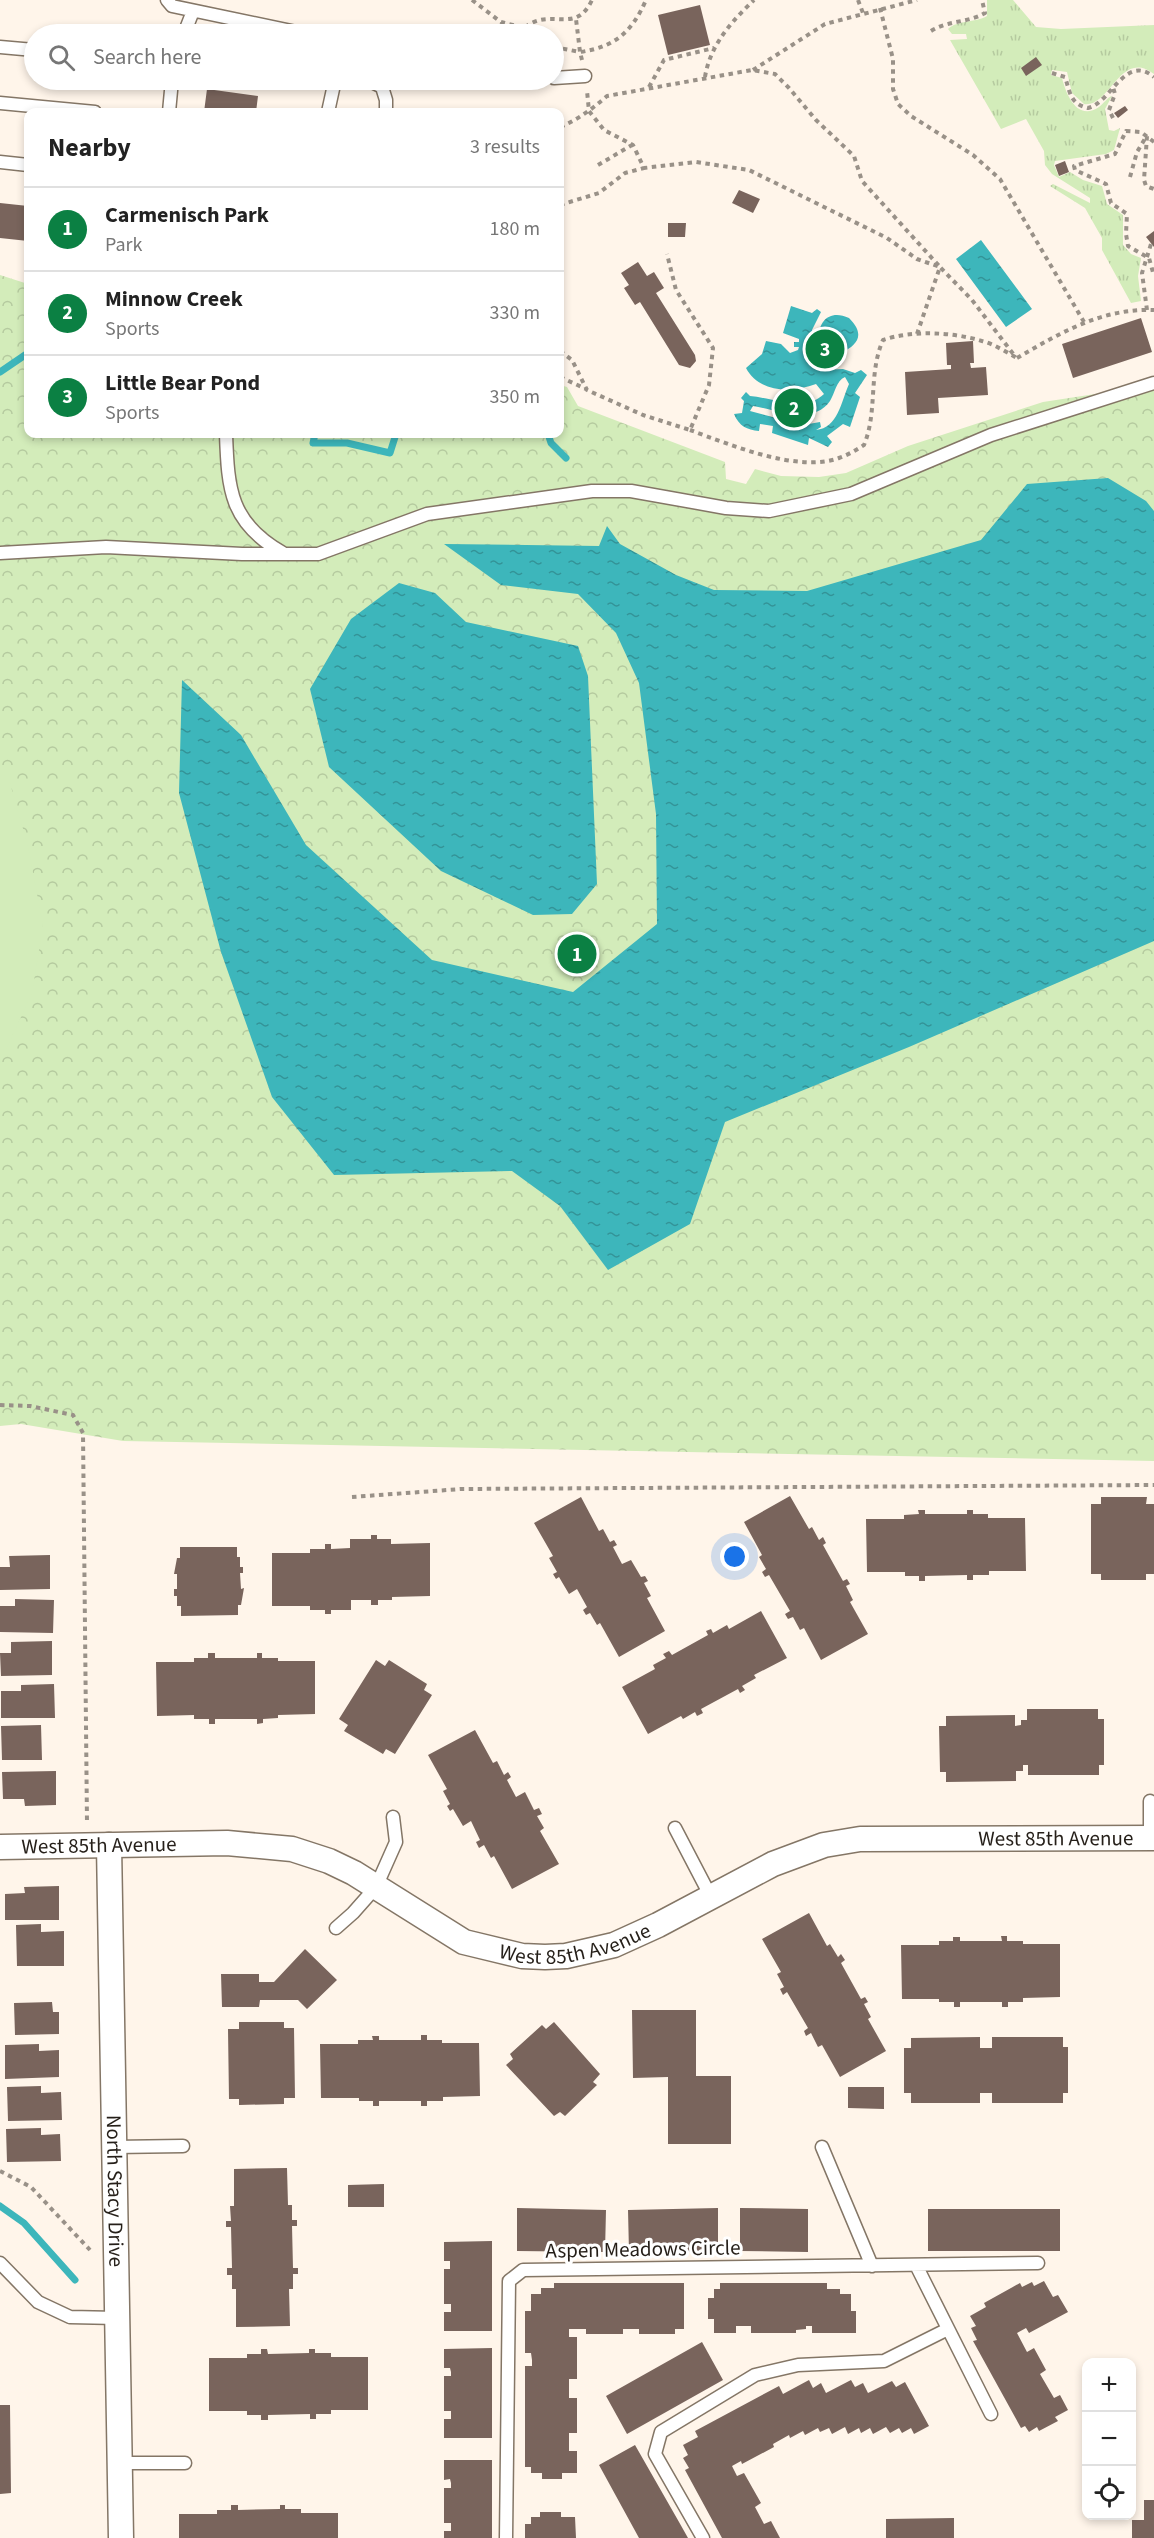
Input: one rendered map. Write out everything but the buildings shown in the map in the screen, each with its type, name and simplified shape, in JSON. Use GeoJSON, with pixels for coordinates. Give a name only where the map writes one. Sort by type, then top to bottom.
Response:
{"type":"FeatureCollection","features":[{"type":"Feature","properties":{"kind":"street","name":"West 85th Avenue"},"geometry":{"type":"LineString","coordinates":[[0,1847],[274,1845],[329,1861],[376,1887],[464,1942],[522,1956],[544,1957],[582,1953],[614,1945],[773,1864],[824,1845],[860,1839],[1152,1838]]}},
{"type":"Feature","properties":{"kind":"street","name":"North Stacy Drive"},"geometry":{"type":"LineString","coordinates":[[98,1845],[114,2147],[121,2538]]}},
{"type":"Feature","properties":{"kind":"lane"},"geometry":{"type":"LineString","coordinates":[[168,0],[172,6],[257,24]]}},
{"type":"Feature","properties":{"kind":"lane"},"geometry":{"type":"LineString","coordinates":[[188,24],[193,11]]}},
{"type":"Feature","properties":{"kind":"lane"},"geometry":{"type":"LineString","coordinates":[[0,47],[24,49]]}},
{"type":"Feature","properties":{"kind":"lane"},"geometry":{"type":"LineString","coordinates":[[564,77],[585,76]]}},
{"type":"Feature","properties":{"kind":"lane"},"geometry":{"type":"LineString","coordinates":[[169,108],[171,90]]}},
{"type":"Feature","properties":{"kind":"lane"},"geometry":{"type":"LineString","coordinates":[[329,108],[332,90]]}},
{"type":"Feature","properties":{"kind":"lane"},"geometry":{"type":"LineString","coordinates":[[383,90],[386,108]]}},
{"type":"Feature","properties":{"kind":"lane"},"geometry":{"type":"LineString","coordinates":[[0,103],[53,108]]}},
{"type":"Feature","properties":{"kind":"lane"},"geometry":{"type":"LineString","coordinates":[[0,162],[24,165]]}},
{"type":"Feature","properties":{"kind":"lane"},"geometry":{"type":"LineString","coordinates":[[0,553],[106,547],[242,554],[318,554],[427,514],[592,491],[631,491],[726,508],[769,511],[851,494],[991,435],[1154,383]]}},
{"type":"Feature","properties":{"kind":"lane"},"geometry":{"type":"LineString","coordinates":[[226,438],[228,477],[243,521],[260,540],[284,553]]}},
{"type":"Feature","properties":{"kind":"lane"},"geometry":{"type":"LineString","coordinates":[[1149,1801],[1152,1838]]}},
{"type":"Feature","properties":{"kind":"lane"},"geometry":{"type":"LineString","coordinates":[[336,1928],[376,1887],[396,1842],[393,1817]]}},
{"type":"Feature","properties":{"kind":"lane"},"geometry":{"type":"LineString","coordinates":[[675,1828],[711,1897]]}},
{"type":"Feature","properties":{"kind":"lane"},"geometry":{"type":"LineString","coordinates":[[114,2147],[183,2146]]}},
{"type":"Feature","properties":{"kind":"lane"},"geometry":{"type":"LineString","coordinates":[[822,2147],[872,2266]]}},
{"type":"Feature","properties":{"kind":"lane"},"geometry":{"type":"LineString","coordinates":[[0,2263],[38,2302],[70,2317],[117,2318]]}},
{"type":"Feature","properties":{"kind":"lane","name":"Aspen Meadows Circle"},"geometry":{"type":"LineString","coordinates":[[506,2538],[509,2281],[522,2270],[1038,2263]]}},
{"type":"Feature","properties":{"kind":"lane"},"geometry":{"type":"LineString","coordinates":[[916,2265],[991,2414]]}},
{"type":"Feature","properties":{"kind":"lane"},"geometry":{"type":"LineString","coordinates":[[703,2538],[655,2454],[661,2432],[755,2375],[798,2366],[884,2361],[948,2329]]}},
{"type":"Feature","properties":{"kind":"lane"},"geometry":{"type":"LineString","coordinates":[[119,2463],[186,2463]]}},
{"type":"Feature","properties":{"kind":"path"},"geometry":{"type":"LineString","coordinates":[[472,0],[501,22],[509,24]]}},
{"type":"Feature","properties":{"kind":"path"},"geometry":{"type":"LineString","coordinates":[[529,24],[535,19],[576,19],[588,10],[592,0]]}},
{"type":"Feature","properties":{"kind":"path"},"geometry":{"type":"LineString","coordinates":[[564,49],[580,52],[613,44],[638,17],[646,0]]}},
{"type":"Feature","properties":{"kind":"path"},"geometry":{"type":"LineString","coordinates":[[705,76],[708,60],[714,48],[754,0]]}},
{"type":"Feature","properties":{"kind":"path"},"geometry":{"type":"LineString","coordinates":[[858,0],[863,14]]}},
{"type":"Feature","properties":{"kind":"path"},"geometry":{"type":"LineString","coordinates":[[752,70],[825,24],[879,8],[917,0]]}},
{"type":"Feature","properties":{"kind":"path"},"geometry":{"type":"LineString","coordinates":[[931,30],[944,23],[974,20],[985,14],[982,0]]}},
{"type":"Feature","properties":{"kind":"path"},"geometry":{"type":"LineString","coordinates":[[879,8],[893,59],[893,89],[898,104],[911,116],[972,155],[1000,179],[1084,322]]}},
{"type":"Feature","properties":{"kind":"path"},"geometry":{"type":"LineString","coordinates":[[576,19],[585,76]]}},
{"type":"Feature","properties":{"kind":"path"},"geometry":{"type":"LineString","coordinates":[[649,87],[664,60],[714,48]]}},
{"type":"Feature","properties":{"kind":"path"},"geometry":{"type":"LineString","coordinates":[[564,125],[579,119],[608,96],[705,76],[752,70],[775,74],[816,120],[854,156],[862,181],[972,300],[1017,358]]}},
{"type":"Feature","properties":{"kind":"path"},"geometry":{"type":"LineString","coordinates":[[1052,73],[1065,77],[1071,98],[1081,106],[1095,106],[1127,74],[1135,71],[1148,72],[1154,77]]}},
{"type":"Feature","properties":{"kind":"path"},"geometry":{"type":"LineString","coordinates":[[1113,87],[1115,94],[1109,110],[1113,118]]}},
{"type":"Feature","properties":{"kind":"path"},"geometry":{"type":"LineString","coordinates":[[589,111],[604,130],[633,145],[644,168]]}},
{"type":"Feature","properties":{"kind":"path"},"geometry":{"type":"LineString","coordinates":[[1154,142],[1147,136],[1132,130],[1126,131],[1115,154],[1074,166],[1080,174],[1106,184],[1111,203],[1127,214],[1128,246],[1149,258],[1154,276]]}},
{"type":"Feature","properties":{"kind":"path"},"geometry":{"type":"LineString","coordinates":[[1130,177],[1137,152],[1147,136]]}},
{"type":"Feature","properties":{"kind":"path"},"geometry":{"type":"LineString","coordinates":[[1147,136],[1144,180],[1146,186],[1154,189]]}},
{"type":"Feature","properties":{"kind":"path"},"geometry":{"type":"LineString","coordinates":[[598,165],[633,145]]}},
{"type":"Feature","properties":{"kind":"path"},"geometry":{"type":"LineString","coordinates":[[564,204],[598,192],[625,173],[644,168],[696,162],[749,170],[887,238],[917,259],[940,267]]}},
{"type":"Feature","properties":{"kind":"path"},"geometry":{"type":"LineString","coordinates":[[1147,310],[1142,273],[1151,244]]}},
{"type":"Feature","properties":{"kind":"path"},"geometry":{"type":"LineString","coordinates":[[667,254],[676,290],[713,348],[709,385],[690,430]]}},
{"type":"Feature","properties":{"kind":"path"},"geometry":{"type":"LineString","coordinates":[[917,334],[940,267]]}},
{"type":"Feature","properties":{"kind":"path"},"geometry":{"type":"LineString","coordinates":[[1017,358],[1084,322],[1119,311],[1154,310]]}},
{"type":"Feature","properties":{"kind":"path"},"geometry":{"type":"LineString","coordinates":[[564,379],[643,415],[773,459],[805,461],[838,459],[864,445],[871,428],[873,374],[883,340],[898,335],[917,334],[983,341],[1017,358]]}},
{"type":"Feature","properties":{"kind":"path"},"geometry":{"type":"LineString","coordinates":[[564,354],[572,360],[587,390]]}},
{"type":"Feature","properties":{"kind":"path"},"geometry":{"type":"LineString","coordinates":[[0,1405],[30,1406],[74,1415],[83,1433],[98,1845]]}},
{"type":"Feature","properties":{"kind":"path"},"geometry":{"type":"LineString","coordinates":[[352,1497],[461,1489],[1154,1485]]}},
{"type":"Feature","properties":{"kind":"path"},"geometry":{"type":"LineString","coordinates":[[0,2171],[31,2187],[90,2250]]}},
{"type":"Feature","properties":{"kind":"green space"},"geometry":{"type":"Polygon","coordinates":[[[987,0],[1013,0],[1036,27],[1061,29],[1154,25],[1154,74],[1142,68],[1132,68],[1093,103],[1084,104],[1072,93],[1067,72],[1052,70],[1051,75],[1062,78],[1066,91],[1074,104],[1084,111],[1091,111],[1099,107],[1112,96],[1105,109],[1109,130],[1114,131],[1120,128],[1114,150],[1106,154],[1055,161],[1054,165],[1059,177],[1070,172],[1083,180],[1102,186],[1107,204],[1123,215],[1123,245],[1131,254],[1141,258],[1138,276],[1141,301],[1131,303],[1102,250],[1102,238],[1085,208],[1050,186],[1053,184],[1090,203],[1090,198],[1052,174],[1045,165],[1044,151],[1026,119],[1001,129],[950,40],[967,39],[966,34],[952,34],[948,29],[956,24],[987,16],[987,0]]]}},
{"type":"Feature","properties":{"kind":"green space"},"geometry":{"type":"Polygon","coordinates":[[[0,275],[24,283],[24,438],[564,438],[564,386],[567,387],[578,406],[725,462],[726,479],[746,484],[755,469],[781,476],[819,477],[846,473],[908,446],[1043,402],[1154,385],[1154,1461],[123,1441],[21,1424],[0,1426],[0,275]]]}},
{"type":"Feature","properties":{"kind":"green space"},"geometry":{"type":"Polygon","coordinates":[[[0,769],[10,783],[28,846],[43,926],[32,993],[0,1063],[0,769]]]}},
{"type":"Feature","properties":{"kind":"water"},"geometry":{"type":"Polygon","coordinates":[[[981,240],[1032,309],[1006,327],[956,259],[981,240]]]}},
{"type":"Feature","properties":{"kind":"water"},"geometry":{"type":"Polygon","coordinates":[[[791,306],[812,313],[817,309],[821,312],[812,330],[815,347],[820,346],[819,331],[824,320],[829,317],[841,315],[849,318],[856,328],[858,335],[856,342],[819,366],[822,370],[843,369],[855,373],[861,370],[867,375],[855,393],[860,397],[850,427],[843,424],[827,436],[832,442],[828,447],[809,438],[808,445],[772,433],[773,426],[760,424],[759,431],[747,428],[738,422],[734,414],[742,413],[744,401],[741,398],[746,392],[750,396],[799,403],[817,399],[824,394],[816,384],[797,389],[777,389],[768,386],[759,382],[746,368],[762,354],[766,341],[781,344],[790,353],[798,350],[799,347],[794,347],[794,342],[799,342],[799,339],[783,333],[791,306]],[[845,377],[842,379],[830,401],[823,408],[814,412],[783,413],[753,406],[750,411],[803,425],[820,422],[821,427],[816,430],[823,428],[834,419],[849,384],[845,377]]]}},
{"type":"Feature","properties":{"kind":"water"},"geometry":{"type":"Polygon","coordinates":[[[1108,478],[1146,501],[1154,511],[1154,941],[909,1047],[725,1122],[690,1224],[608,1270],[560,1206],[512,1171],[334,1175],[272,1097],[221,952],[179,793],[182,680],[241,735],[306,845],[432,960],[573,992],[657,924],[656,814],[639,683],[616,633],[578,594],[501,585],[444,544],[599,546],[607,526],[620,544],[676,575],[714,590],[807,591],[981,540],[1027,484],[1108,478]]]}},
{"type":"Feature","properties":{"kind":"water"},"geometry":{"type":"Polygon","coordinates":[[[399,583],[435,593],[466,622],[578,646],[588,676],[597,884],[572,914],[533,915],[441,871],[329,767],[310,689],[351,619],[399,583]]]}},
{"type":"Feature","properties":{"kind":"waterway"},"geometry":{"type":"LineString","coordinates":[[0,372],[24,356]]}},
{"type":"Feature","properties":{"kind":"waterway"},"geometry":{"type":"LineString","coordinates":[[314,438],[313,443],[347,443],[390,453],[395,438]]}},
{"type":"Feature","properties":{"kind":"waterway"},"geometry":{"type":"LineString","coordinates":[[549,438],[551,443],[566,458]]}},
{"type":"Feature","properties":{"kind":"waterway"},"geometry":{"type":"LineString","coordinates":[[0,2206],[24,2223],[75,2280]]}},
{"type":"Feature","properties":{"kind":"place","name":"Little Bear Pond"},"geometry":{"type":"Point","coordinates":[825,349]}},
{"type":"Feature","properties":{"kind":"place","name":"Minnow Creek"},"geometry":{"type":"Point","coordinates":[794,408]}},
{"type":"Feature","properties":{"kind":"place","name":"Carmenisch Park"},"geometry":{"type":"Point","coordinates":[577,954]}}]}
